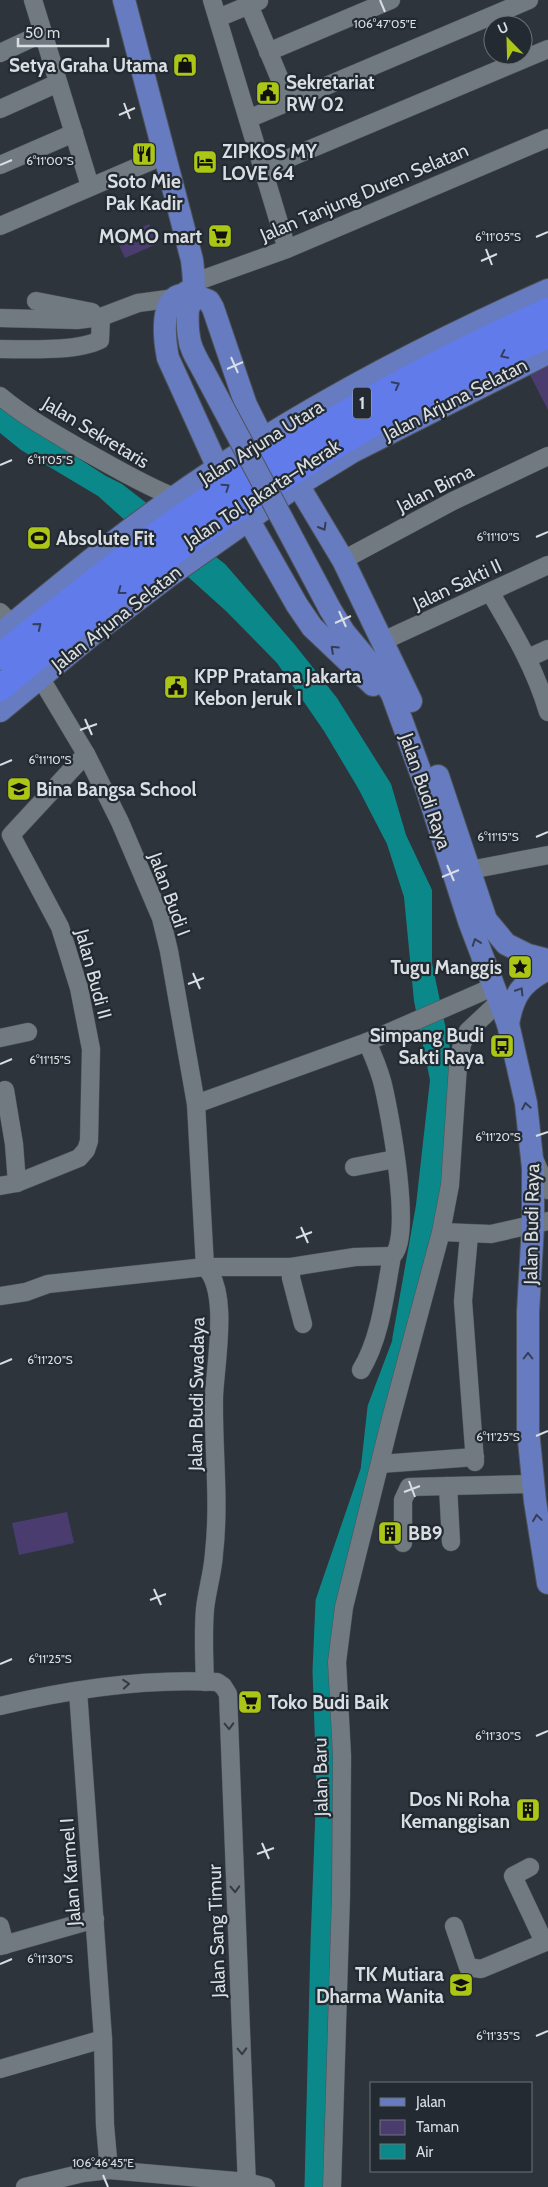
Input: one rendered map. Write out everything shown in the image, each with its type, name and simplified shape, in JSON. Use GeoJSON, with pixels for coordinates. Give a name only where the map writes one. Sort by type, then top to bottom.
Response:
{"type":"FeatureCollection","features":[{"type":"Feature","properties":{"kind":"highway","name":"Jalan Tol Jakarta–Merak"},"geometry":{"type":"LineString","coordinates":[[0,688],[55,641],[164,569],[189,517],[277,453],[350,409],[450,356],[548,311]]}},
{"type":"Feature","properties":{"kind":"highway","name":"Jalan Tol Jakarta–Merak"},"geometry":{"type":"LineString","coordinates":[[0,657],[125,544],[277,481],[361,430],[461,376],[548,335]]}},
{"type":"Feature","properties":{"kind":"main road"},"geometry":{"type":"LineString","coordinates":[[124,0],[186,236],[188,336],[193,352],[344,632],[387,684],[402,699]]}},
{"type":"Feature","properties":{"kind":"main road","name":"Jalan Arjuna Utara"},"geometry":{"type":"LineString","coordinates":[[189,517],[218,468],[263,439],[377,373],[490,316],[548,290]]}},
{"type":"Feature","properties":{"kind":"main road"},"geometry":{"type":"LineString","coordinates":[[188,295],[203,297],[209,301],[213,308],[246,404],[263,439]]}},
{"type":"Feature","properties":{"kind":"main road"},"geometry":{"type":"LineString","coordinates":[[188,295],[165,320],[164,340],[168,358],[218,468]]}},
{"type":"Feature","properties":{"kind":"main road","name":"Jalan Arjuna Selatan"},"geometry":{"type":"LineString","coordinates":[[189,517],[248,519],[298,485],[361,448],[548,353]]}},
{"type":"Feature","properties":{"kind":"main road","name":"Jalan Budi Raya"},"geometry":{"type":"LineString","coordinates":[[298,485],[342,560],[383,641],[496,994],[508,1024],[526,1103],[540,1223],[528,1312],[528,1430],[533,1484],[548,1579]]}},
{"type":"Feature","properties":{"kind":"main road","name":"Jalan Budi Raya"},"geometry":{"type":"LineString","coordinates":[[248,519],[297,605],[312,627],[402,699],[470,870],[486,920],[506,944],[528,955],[548,960]]}},
{"type":"Feature","properties":{"kind":"main road"},"geometry":{"type":"LineString","coordinates":[[4,623],[125,544]]}},
{"type":"Feature","properties":{"kind":"main road","name":"Jalan Arjuna Selatan"},"geometry":{"type":"LineString","coordinates":[[0,711],[93,634],[164,569]]}},
{"type":"Feature","properties":{"kind":"main road"},"geometry":{"type":"LineString","coordinates":[[508,1024],[521,987],[527,981],[548,969]]}},
{"type":"Feature","properties":{"kind":"street"},"geometry":{"type":"LineString","coordinates":[[33,0],[90,186]]}},
{"type":"Feature","properties":{"kind":"street"},"geometry":{"type":"LineString","coordinates":[[212,0],[287,248]]}},
{"type":"Feature","properties":{"kind":"street"},"geometry":{"type":"LineString","coordinates":[[268,52],[391,0]]}},
{"type":"Feature","properties":{"kind":"street"},"geometry":{"type":"LineString","coordinates":[[248,119],[529,0]]}},
{"type":"Feature","properties":{"kind":"street"},"geometry":{"type":"LineString","coordinates":[[218,18],[255,2],[268,52],[289,101]]}},
{"type":"Feature","properties":{"kind":"street"},"geometry":{"type":"LineString","coordinates":[[0,53],[43,33]]}},
{"type":"Feature","properties":{"kind":"street"},"geometry":{"type":"LineString","coordinates":[[263,169],[548,49]]}},
{"type":"Feature","properties":{"kind":"street"},"geometry":{"type":"LineString","coordinates":[[0,109],[58,83]]}},
{"type":"Feature","properties":{"kind":"street"},"geometry":{"type":"LineString","coordinates":[[0,165],[74,133]]}},
{"type":"Feature","properties":{"kind":"street","name":"Jalan Tanjung Duren Selatan"},"geometry":{"type":"LineString","coordinates":[[188,295],[287,248],[548,138]]}},
{"type":"Feature","properties":{"kind":"street"},"geometry":{"type":"LineString","coordinates":[[0,226],[165,155]]}},
{"type":"Feature","properties":{"kind":"street"},"geometry":{"type":"LineString","coordinates":[[0,318],[77,320],[101,318],[138,304],[188,295]]}},
{"type":"Feature","properties":{"kind":"street"},"geometry":{"type":"LineString","coordinates":[[36,301],[95,313],[101,318]]}},
{"type":"Feature","properties":{"kind":"street"},"geometry":{"type":"LineString","coordinates":[[0,348],[64,347],[92,344],[100,340],[101,318]]}},
{"type":"Feature","properties":{"kind":"street","name":"Jalan Sekretaris"},"geometry":{"type":"LineString","coordinates":[[0,396],[57,435],[148,487],[189,517]]}},
{"type":"Feature","properties":{"kind":"street","name":"Jalan Bima"},"geometry":{"type":"LineString","coordinates":[[342,560],[453,502],[548,456]]}},
{"type":"Feature","properties":{"kind":"street","name":"Jalan Sakti II"},"geometry":{"type":"LineString","coordinates":[[383,641],[548,564]]}},
{"type":"Feature","properties":{"kind":"street"},"geometry":{"type":"LineString","coordinates":[[490,592],[528,658],[542,690],[548,712]]}},
{"type":"Feature","properties":{"kind":"street"},"geometry":{"type":"LineString","coordinates":[[528,658],[548,649]]}},
{"type":"Feature","properties":{"kind":"street","name":"Jalan Budi I"},"geometry":{"type":"LineString","coordinates":[[40,676],[86,754],[120,822],[161,918],[196,1104],[205,1267]]}},
{"type":"Feature","properties":{"kind":"street","name":"Jalan Budi II"},"geometry":{"type":"LineString","coordinates":[[8,1184],[79,1158],[86,1150],[89,1141],[91,1049],[79,988],[60,926],[5,841],[86,754]]}},
{"type":"Feature","properties":{"kind":"street"},"geometry":{"type":"LineString","coordinates":[[470,870],[548,855]]}},
{"type":"Feature","properties":{"kind":"street"},"geometry":{"type":"LineString","coordinates":[[196,1104],[367,1042],[443,1009],[496,994]]}},
{"type":"Feature","properties":{"kind":"street","name":"Jalan Baru"},"geometry":{"type":"LineString","coordinates":[[332,2187],[342,1894],[342,1756],[337,1662],[349,1580],[441,1232],[450,1185],[458,1065],[462,1044],[468,1032],[496,994]]}},
{"type":"Feature","properties":{"kind":"street"},"geometry":{"type":"LineString","coordinates":[[0,1038],[28,1032]]}},
{"type":"Feature","properties":{"kind":"street"},"geometry":{"type":"LineString","coordinates":[[361,1370],[366,1362],[378,1325],[392,1256],[398,1248],[401,1206],[388,1104],[377,1063],[367,1042]]}},
{"type":"Feature","properties":{"kind":"street"},"geometry":{"type":"LineString","coordinates":[[5,1090],[14,1144],[8,1184]]}},
{"type":"Feature","properties":{"kind":"street"},"geometry":{"type":"LineString","coordinates":[[532,1154],[548,1190]]}},
{"type":"Feature","properties":{"kind":"street"},"geometry":{"type":"LineString","coordinates":[[354,1167],[395,1159]]}},
{"type":"Feature","properties":{"kind":"street"},"geometry":{"type":"LineString","coordinates":[[441,1232],[469,1235],[491,1234],[540,1223]]}},
{"type":"Feature","properties":{"kind":"street"},"geometry":{"type":"LineString","coordinates":[[380,1464],[475,1460],[463,1301],[469,1235]]}},
{"type":"Feature","properties":{"kind":"street"},"geometry":{"type":"LineString","coordinates":[[0,1296],[26,1292],[48,1284],[205,1267],[290,1267],[361,1256],[392,1256]]}},
{"type":"Feature","properties":{"kind":"street","name":"Jalan Budi Swadaya"},"geometry":{"type":"LineString","coordinates":[[205,1267],[213,1278],[219,1310],[220,1346],[214,1394],[214,1553],[205,1609],[203,1656],[211,1682]]}},
{"type":"Feature","properties":{"kind":"street"},"geometry":{"type":"LineString","coordinates":[[290,1267],[303,1324]]}},
{"type":"Feature","properties":{"kind":"street"},"geometry":{"type":"LineString","coordinates":[[402,1542],[403,1500],[409,1487],[533,1484]]}},
{"type":"Feature","properties":{"kind":"street"},"geometry":{"type":"LineString","coordinates":[[448,1486],[451,1542]]}},
{"type":"Feature","properties":{"kind":"street"},"geometry":{"type":"LineString","coordinates":[[0,1706],[78,1691],[128,1684],[211,1682]]}},
{"type":"Feature","properties":{"kind":"street","name":"Jalan Sang Timur"},"geometry":{"type":"LineString","coordinates":[[211,1682],[223,1686],[228,1694],[247,2185]]}},
{"type":"Feature","properties":{"kind":"street","name":"Jalan Karmel I"},"geometry":{"type":"LineString","coordinates":[[78,1691],[103,2040],[104,2125],[109,2170]]}},
{"type":"Feature","properties":{"kind":"street"},"geometry":{"type":"LineString","coordinates":[[454,1926],[468,1967],[472,1969],[481,1969],[546,1941],[513,1877],[513,1874],[530,1867]]}},
{"type":"Feature","properties":{"kind":"street"},"geometry":{"type":"LineString","coordinates":[[0,1926],[2,1946],[95,1919]]}},
{"type":"Feature","properties":{"kind":"street"},"geometry":{"type":"LineString","coordinates":[[0,2069],[103,2040]]}},
{"type":"Feature","properties":{"kind":"street"},"geometry":{"type":"LineString","coordinates":[[25,2187],[83,2173],[109,2170],[266,2187]]}},
{"type":"Feature","properties":{"kind":"green space"},"geometry":{"type":"Polygon","coordinates":[[[149,224],[157,244],[125,258],[116,239],[149,224]]]}},
{"type":"Feature","properties":{"kind":"green space"},"geometry":{"type":"Polygon","coordinates":[[[548,353],[548,410],[525,365],[548,353]]]}},
{"type":"Feature","properties":{"kind":"green space"},"geometry":{"type":"Polygon","coordinates":[[[67,1512],[74,1543],[19,1555],[12,1523],[67,1512]]]}},
{"type":"Feature","properties":{"kind":"water"},"geometry":{"type":"Polygon","coordinates":[[[0,408],[106,476],[122,484],[225,564],[295,645],[337,698],[391,784],[406,835],[432,890],[432,963],[453,1063],[447,1198],[413,1333],[392,1340],[416,1205],[430,1080],[414,1001],[404,897],[387,844],[358,788],[324,731],[277,663],[226,611],[98,496],[21,450],[0,433],[0,408]]]}},
{"type":"Feature","properties":{"kind":"waterway"},"geometry":{"type":"LineString","coordinates":[[315,2187],[327,1784],[323,1671],[326,1602],[371,1471],[378,1408],[406,1334],[408,1320]]}},
{"type":"Feature","properties":{"kind":"place","name":"Setya Graha Utama"},"geometry":{"type":"Point","coordinates":[185,65]}},
{"type":"Feature","properties":{"kind":"place","name":"Sekretariat RW 02"},"geometry":{"type":"Point","coordinates":[268,93]}},
{"type":"Feature","properties":{"kind":"place","name":"Soto Mie Pak Kadir"},"geometry":{"type":"Point","coordinates":[144,154]}},
{"type":"Feature","properties":{"kind":"place","name":"ZIPKOS MY LOVE 64"},"geometry":{"type":"Point","coordinates":[205,162]}},
{"type":"Feature","properties":{"kind":"place","name":"MOMO mart"},"geometry":{"type":"Point","coordinates":[220,236]}},
{"type":"Feature","properties":{"kind":"place","name":"Absolute Fit"},"geometry":{"type":"Point","coordinates":[39,538]}},
{"type":"Feature","properties":{"kind":"place","name":"KPP Pratama Jakarta Kebon Jeruk I"},"geometry":{"type":"Point","coordinates":[176,687]}},
{"type":"Feature","properties":{"kind":"place","name":"Bina Bangsa School"},"geometry":{"type":"Point","coordinates":[19,789]}},
{"type":"Feature","properties":{"kind":"place","name":"Tugu Manggis"},"geometry":{"type":"Point","coordinates":[520,967]}},
{"type":"Feature","properties":{"kind":"place","name":"Simpang Budi Sakti Raya"},"geometry":{"type":"Point","coordinates":[502,1046]}},
{"type":"Feature","properties":{"kind":"place","name":"BB9"},"geometry":{"type":"Point","coordinates":[390,1533]}},
{"type":"Feature","properties":{"kind":"place","name":"Toko Budi Baik"},"geometry":{"type":"Point","coordinates":[250,1702]}},
{"type":"Feature","properties":{"kind":"place","name":"Dos Ni Roha Kemanggisan"},"geometry":{"type":"Point","coordinates":[528,1810]}},
{"type":"Feature","properties":{"kind":"place","name":"TK Mutiara Dharma Wanita"},"geometry":{"type":"Point","coordinates":[461,1985]}}]}
